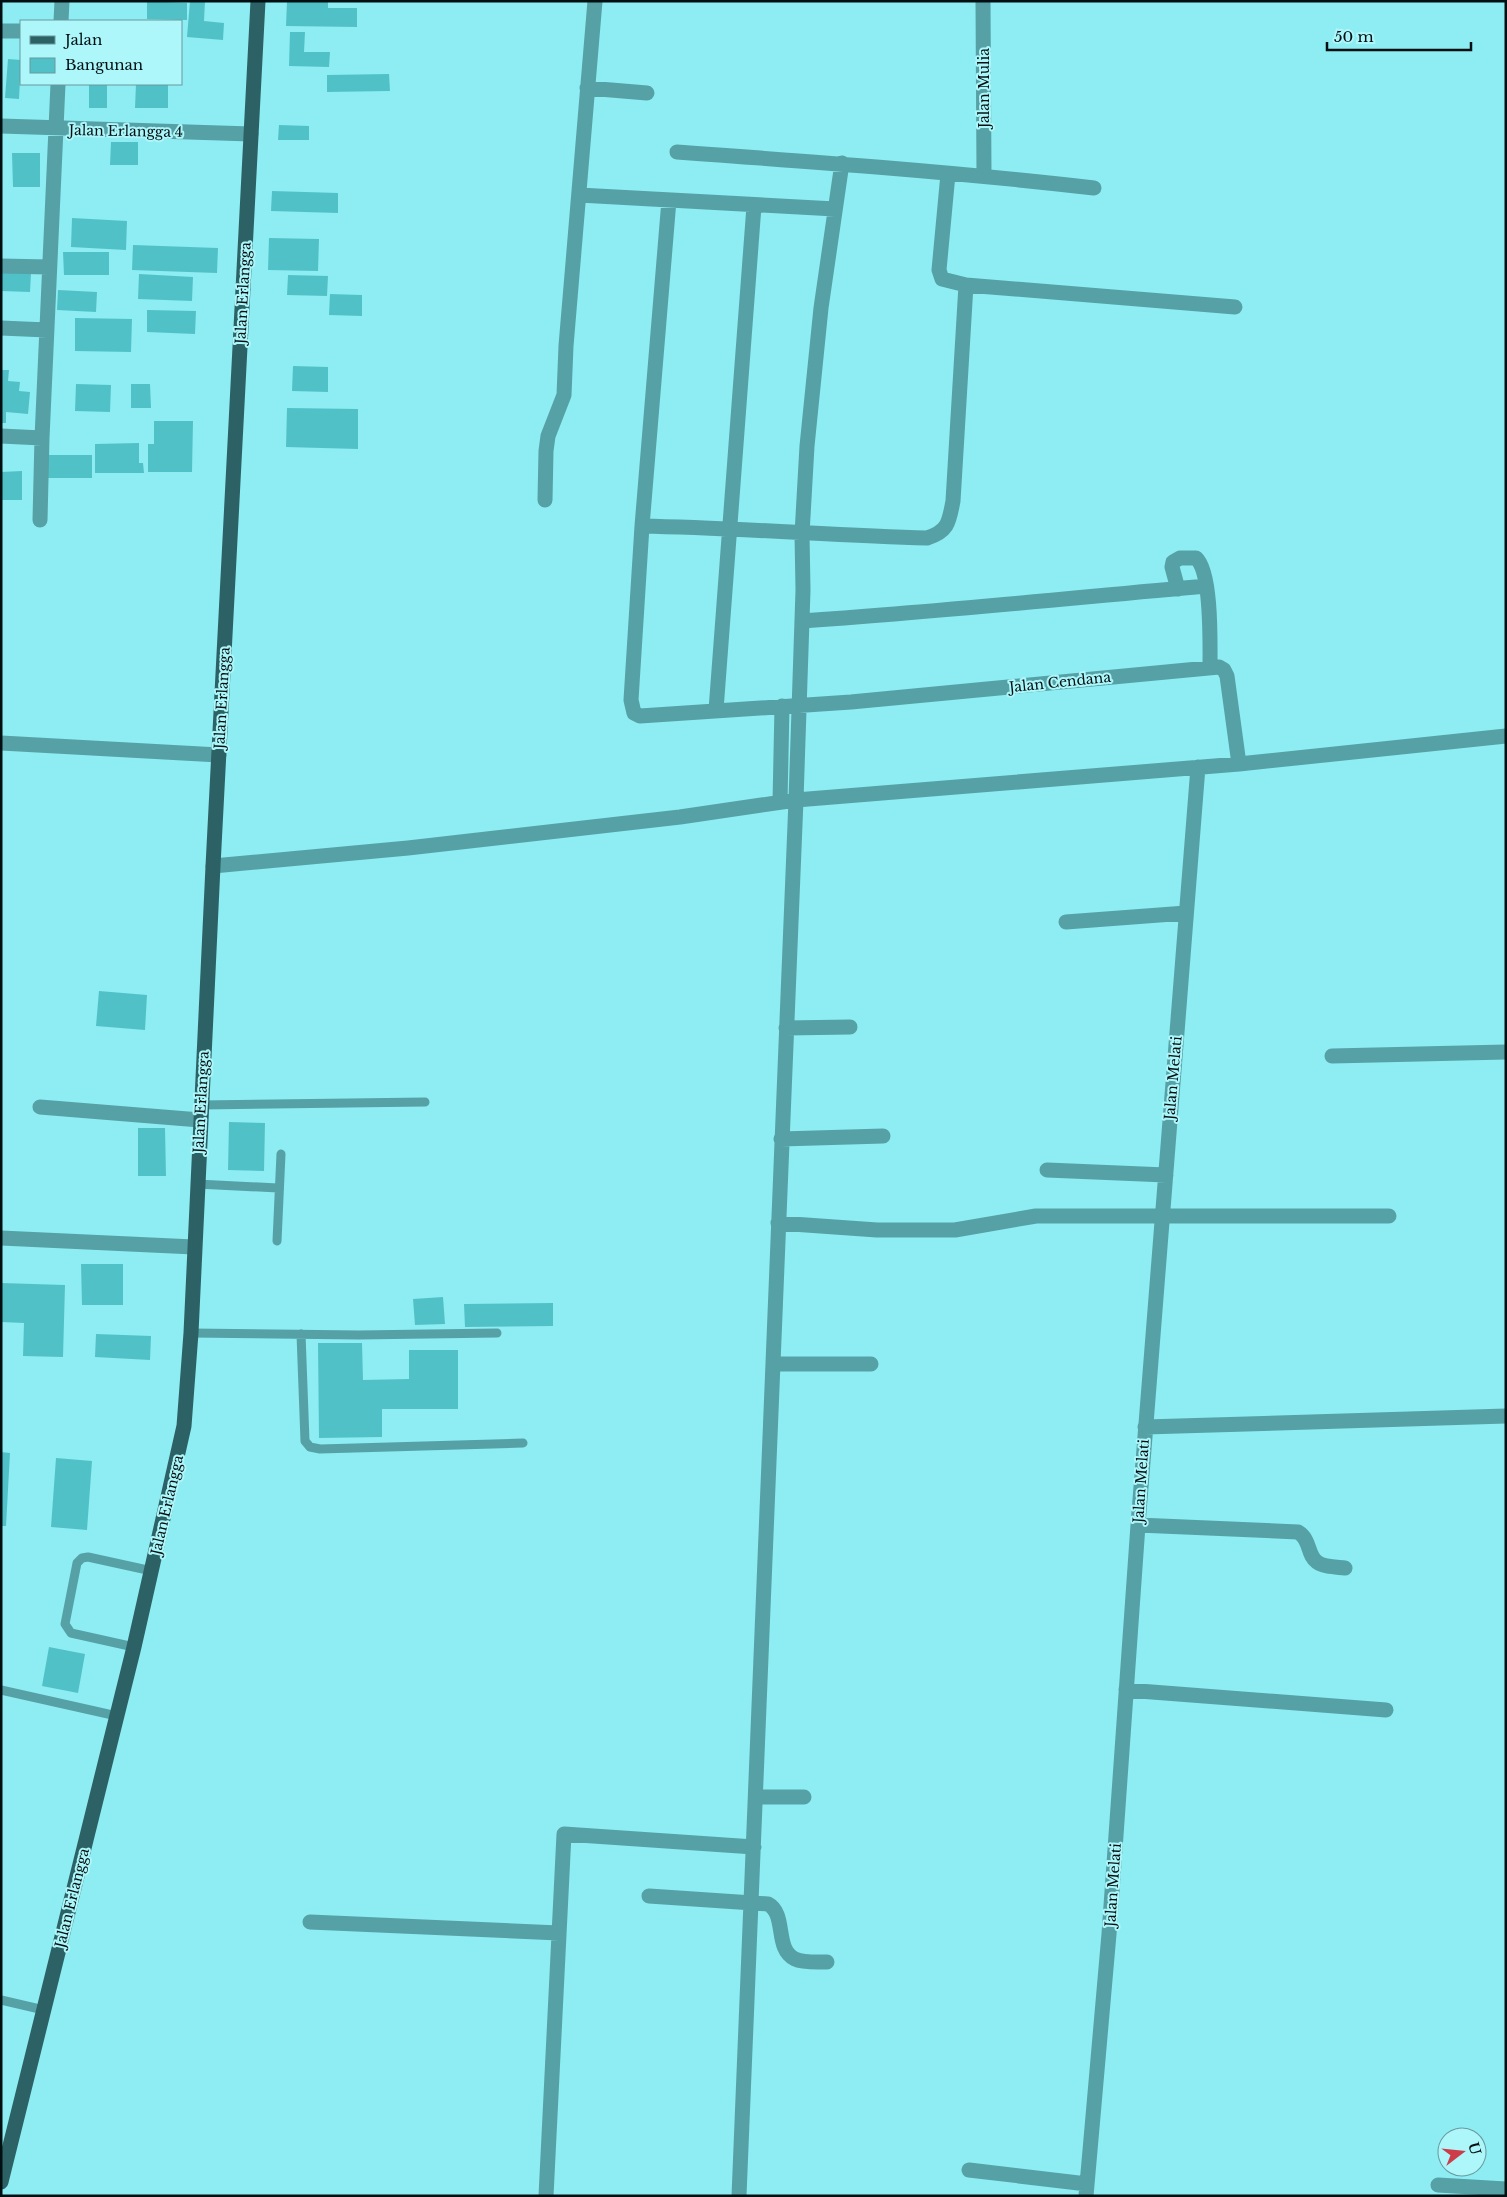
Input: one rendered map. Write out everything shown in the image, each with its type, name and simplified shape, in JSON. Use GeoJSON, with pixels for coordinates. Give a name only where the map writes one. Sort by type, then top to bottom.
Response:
{"type":"FeatureCollection","features":[{"type":"Feature","properties":{"kind":"main road","name":"Jalan Erlangga"},"geometry":{"type":"LineString","coordinates":[[1,2182],[134,1647],[184,1426],[191,1333],[258,1]]}},
{"type":"Feature","properties":{"kind":"street"},"geometry":{"type":"LineString","coordinates":[[61,20],[62,1]]}},
{"type":"Feature","properties":{"kind":"street"},"geometry":{"type":"LineString","coordinates":[[546,500],[548,436],[564,392],[595,1]]}},
{"type":"Feature","properties":{"kind":"street","name":"Jalan Mulia"},"geometry":{"type":"LineString","coordinates":[[983,1],[984,175]]}},
{"type":"Feature","properties":{"kind":"street"},"geometry":{"type":"LineString","coordinates":[[1,30],[20,31]]}},
{"type":"Feature","properties":{"kind":"street"},"geometry":{"type":"LineString","coordinates":[[40,520],[58,85]]}},
{"type":"Feature","properties":{"kind":"street"},"geometry":{"type":"LineString","coordinates":[[587,88],[648,93]]}},
{"type":"Feature","properties":{"kind":"street","name":"Jalan Erlangga 4"},"geometry":{"type":"LineString","coordinates":[[1,126],[251,134]]}},
{"type":"Feature","properties":{"kind":"street"},"geometry":{"type":"LineString","coordinates":[[677,152],[842,163],[948,174],[984,175],[1094,188]]}},
{"type":"Feature","properties":{"kind":"street"},"geometry":{"type":"LineString","coordinates":[[739,2196],[796,800],[802,621],[802,534],[808,436],[821,308],[842,163]]}},
{"type":"Feature","properties":{"kind":"street"},"geometry":{"type":"LineString","coordinates":[[948,174],[939,270],[942,279],[966,285],[1235,307]]}},
{"type":"Feature","properties":{"kind":"street"},"geometry":{"type":"LineString","coordinates":[[579,195],[835,209]]}},
{"type":"Feature","properties":{"kind":"street","name":"Jalan Cendana"},"geometry":{"type":"LineString","coordinates":[[669,200],[642,526],[631,707],[634,713],[640,716],[851,702],[1210,666]]}},
{"type":"Feature","properties":{"kind":"street"},"geometry":{"type":"LineString","coordinates":[[716,710],[728,528],[754,206]]}},
{"type":"Feature","properties":{"kind":"street"},"geometry":{"type":"LineString","coordinates":[[1,266],[49,267]]}},
{"type":"Feature","properties":{"kind":"street"},"geometry":{"type":"LineString","coordinates":[[642,526],[728,528],[802,534],[927,538],[939,534],[949,522],[953,501],[966,285]]}},
{"type":"Feature","properties":{"kind":"street"},"geometry":{"type":"LineString","coordinates":[[1,328],[47,330]]}},
{"type":"Feature","properties":{"kind":"street"},"geometry":{"type":"LineString","coordinates":[[1,436],[42,438]]}},
{"type":"Feature","properties":{"kind":"street"},"geometry":{"type":"LineString","coordinates":[[1178,589],[1172,567],[1173,562],[1180,558],[1196,558],[1200,561],[1209,609],[1210,666],[1224,670],[1227,676],[1239,764]]}},
{"type":"Feature","properties":{"kind":"street"},"geometry":{"type":"LineString","coordinates":[[802,621],[929,612],[1040,600],[1206,586]]}},
{"type":"Feature","properties":{"kind":"street"},"geometry":{"type":"LineString","coordinates":[[780,802],[782,706]]}},
{"type":"Feature","properties":{"kind":"street"},"geometry":{"type":"LineString","coordinates":[[213,866],[408,848],[680,817],[796,800],[1239,764],[1506,736]]}},
{"type":"Feature","properties":{"kind":"street"},"geometry":{"type":"LineString","coordinates":[[1,743],[219,755]]}},
{"type":"Feature","properties":{"kind":"street","name":"Jalan Melati"},"geometry":{"type":"LineString","coordinates":[[1086,2190],[1109,1934],[1145,1427],[1198,767]]}},
{"type":"Feature","properties":{"kind":"street"},"geometry":{"type":"LineString","coordinates":[[1066,922],[1186,913]]}},
{"type":"Feature","properties":{"kind":"street"},"geometry":{"type":"LineString","coordinates":[[786,1028],[850,1027]]}},
{"type":"Feature","properties":{"kind":"street"},"geometry":{"type":"LineString","coordinates":[[1332,1056],[1506,1052]]}},
{"type":"Feature","properties":{"kind":"street"},"geometry":{"type":"LineString","coordinates":[[40,1107],[201,1113]]}},
{"type":"Feature","properties":{"kind":"street"},"geometry":{"type":"LineString","coordinates":[[781,1138],[882,1136]]}},
{"type":"Feature","properties":{"kind":"street"},"geometry":{"type":"LineString","coordinates":[[1047,1170],[1166,1175]]}},
{"type":"Feature","properties":{"kind":"street"},"geometry":{"type":"LineString","coordinates":[[778,1223],[877,1230],[955,1230],[1036,1216],[1162,1218],[1389,1216]]}},
{"type":"Feature","properties":{"kind":"street"},"geometry":{"type":"LineString","coordinates":[[1,1238],[194,1247]]}},
{"type":"Feature","properties":{"kind":"street"},"geometry":{"type":"LineString","coordinates":[[773,1364],[871,1364]]}},
{"type":"Feature","properties":{"kind":"street"},"geometry":{"type":"LineString","coordinates":[[1145,1427],[1506,1416]]}},
{"type":"Feature","properties":{"kind":"street"},"geometry":{"type":"LineString","coordinates":[[1138,1525],[1298,1532],[1305,1536],[1314,1559],[1318,1563],[1344,1568]]}},
{"type":"Feature","properties":{"kind":"street"},"geometry":{"type":"LineString","coordinates":[[1126,1690],[1386,1710]]}},
{"type":"Feature","properties":{"kind":"street"},"geometry":{"type":"LineString","coordinates":[[756,1798],[804,1797]]}},
{"type":"Feature","properties":{"kind":"street"},"geometry":{"type":"LineString","coordinates":[[546,2196],[564,1834],[754,1847]]}},
{"type":"Feature","properties":{"kind":"street"},"geometry":{"type":"LineString","coordinates":[[649,1896],[768,1904],[772,1906],[776,1913],[783,1944],[790,1956],[797,1960],[827,1962]]}},
{"type":"Feature","properties":{"kind":"street"},"geometry":{"type":"LineString","coordinates":[[310,1922],[559,1933]]}},
{"type":"Feature","properties":{"kind":"street"},"geometry":{"type":"LineString","coordinates":[[969,2170],[1086,2190]]}},
{"type":"Feature","properties":{"kind":"street"},"geometry":{"type":"LineString","coordinates":[[1438,2185],[1506,2189]]}},
{"type":"Feature","properties":{"kind":"lane"},"geometry":{"type":"LineString","coordinates":[[201,1113],[425,1102]]}},
{"type":"Feature","properties":{"kind":"lane"},"geometry":{"type":"LineString","coordinates":[[277,1241],[281,1154]]}},
{"type":"Feature","properties":{"kind":"lane"},"geometry":{"type":"LineString","coordinates":[[197,1184],[278,1188]]}},
{"type":"Feature","properties":{"kind":"lane"},"geometry":{"type":"LineString","coordinates":[[191,1333],[497,1334]]}},
{"type":"Feature","properties":{"kind":"lane"},"geometry":{"type":"LineString","coordinates":[[301,1334],[305,1440],[310,1446],[320,1449],[523,1443]]}},
{"type":"Feature","properties":{"kind":"lane"},"geometry":{"type":"LineString","coordinates":[[134,1647],[71,1633],[67,1629],[65,1624],[76,1563],[82,1558],[88,1558],[152,1571]]}},
{"type":"Feature","properties":{"kind":"lane"},"geometry":{"type":"LineString","coordinates":[[1,1690],[117,1716]]}},
{"type":"Feature","properties":{"kind":"lane"},"geometry":{"type":"LineString","coordinates":[[1,2000],[44,2010]]}},
{"type":"Feature","properties":{"kind":"building"},"geometry":{"type":"Polygon","coordinates":[[[147,1],[187,3],[187,20],[147,19],[147,1]]]}},
{"type":"Feature","properties":{"kind":"building"},"geometry":{"type":"Polygon","coordinates":[[[190,1],[205,1],[204,21],[224,23],[223,40],[187,37],[190,1]]]}},
{"type":"Feature","properties":{"kind":"building"},"geometry":{"type":"Polygon","coordinates":[[[287,1],[328,1],[328,8],[357,8],[357,27],[286,26],[287,1]]]}},
{"type":"Feature","properties":{"kind":"building"},"geometry":{"type":"Polygon","coordinates":[[[290,32],[305,32],[304,52],[330,52],[329,67],[289,66],[290,32]]]}},
{"type":"Feature","properties":{"kind":"building"},"geometry":{"type":"Polygon","coordinates":[[[8,59],[20,60],[19,99],[5,98],[8,59]]]}},
{"type":"Feature","properties":{"kind":"building"},"geometry":{"type":"Polygon","coordinates":[[[389,74],[390,91],[327,92],[327,75],[389,74]]]}},
{"type":"Feature","properties":{"kind":"building"},"geometry":{"type":"Polygon","coordinates":[[[89,85],[107,85],[107,108],[89,108],[89,85]]]}},
{"type":"Feature","properties":{"kind":"building"},"geometry":{"type":"Polygon","coordinates":[[[136,85],[168,85],[168,108],[135,108],[136,85]]]}},
{"type":"Feature","properties":{"kind":"building"},"geometry":{"type":"Polygon","coordinates":[[[279,125],[309,126],[309,140],[278,140],[279,125]]]}},
{"type":"Feature","properties":{"kind":"building"},"geometry":{"type":"Polygon","coordinates":[[[111,142],[138,142],[138,165],[110,165],[111,142]]]}},
{"type":"Feature","properties":{"kind":"building"},"geometry":{"type":"Polygon","coordinates":[[[12,153],[40,153],[40,187],[13,187],[12,153]]]}},
{"type":"Feature","properties":{"kind":"building"},"geometry":{"type":"Polygon","coordinates":[[[272,191],[338,193],[338,213],[271,211],[272,191]]]}},
{"type":"Feature","properties":{"kind":"building"},"geometry":{"type":"Polygon","coordinates":[[[72,218],[127,221],[126,250],[71,247],[72,218]]]}},
{"type":"Feature","properties":{"kind":"building"},"geometry":{"type":"Polygon","coordinates":[[[269,238],[319,239],[318,271],[268,270],[269,238]]]}},
{"type":"Feature","properties":{"kind":"building"},"geometry":{"type":"Polygon","coordinates":[[[133,245],[218,248],[217,273],[132,270],[133,245]]]}},
{"type":"Feature","properties":{"kind":"building"},"geometry":{"type":"Polygon","coordinates":[[[63,252],[109,252],[109,275],[64,275],[63,252]]]}},
{"type":"Feature","properties":{"kind":"building"},"geometry":{"type":"Polygon","coordinates":[[[1,272],[31,273],[30,292],[1,291],[1,272]]]}},
{"type":"Feature","properties":{"kind":"building"},"geometry":{"type":"Polygon","coordinates":[[[139,274],[193,277],[192,301],[138,299],[139,274]]]}},
{"type":"Feature","properties":{"kind":"building"},"geometry":{"type":"Polygon","coordinates":[[[288,275],[328,276],[327,296],[287,295],[288,275]]]}},
{"type":"Feature","properties":{"kind":"building"},"geometry":{"type":"Polygon","coordinates":[[[58,290],[97,292],[96,312],[57,310],[58,290]]]}},
{"type":"Feature","properties":{"kind":"building"},"geometry":{"type":"Polygon","coordinates":[[[330,294],[362,295],[362,316],[329,315],[330,294]]]}},
{"type":"Feature","properties":{"kind":"building"},"geometry":{"type":"Polygon","coordinates":[[[147,310],[196,311],[195,334],[147,332],[147,310]]]}},
{"type":"Feature","properties":{"kind":"building"},"geometry":{"type":"Polygon","coordinates":[[[75,318],[132,319],[131,352],[75,351],[75,318]]]}},
{"type":"Feature","properties":{"kind":"building"},"geometry":{"type":"Polygon","coordinates":[[[293,366],[328,367],[328,392],[292,391],[293,366]]]}},
{"type":"Feature","properties":{"kind":"building"},"geometry":{"type":"Polygon","coordinates":[[[1,370],[9,370],[8,381],[20,382],[19,391],[30,392],[28,414],[6,412],[6,423],[1,423],[1,370]]]}},
{"type":"Feature","properties":{"kind":"building"},"geometry":{"type":"Polygon","coordinates":[[[76,384],[111,385],[110,412],[75,411],[76,384]]]}},
{"type":"Feature","properties":{"kind":"building"},"geometry":{"type":"Polygon","coordinates":[[[131,384],[150,384],[151,408],[131,408],[131,384]]]}},
{"type":"Feature","properties":{"kind":"building"},"geometry":{"type":"Polygon","coordinates":[[[287,408],[358,409],[358,449],[286,447],[287,408]]]}},
{"type":"Feature","properties":{"kind":"building"},"geometry":{"type":"Polygon","coordinates":[[[154,421],[193,421],[192,472],[148,472],[148,444],[154,444],[154,421]]]}},
{"type":"Feature","properties":{"kind":"building"},"geometry":{"type":"Polygon","coordinates":[[[139,443],[139,463],[143,463],[144,473],[95,473],[95,444],[139,443]]]}},
{"type":"Feature","properties":{"kind":"building"},"geometry":{"type":"Polygon","coordinates":[[[45,455],[92,455],[92,478],[45,478],[45,455]]]}},
{"type":"Feature","properties":{"kind":"building"},"geometry":{"type":"Polygon","coordinates":[[[22,471],[22,500],[1,500],[1,472],[22,471]]]}},
{"type":"Feature","properties":{"kind":"building"},"geometry":{"type":"Polygon","coordinates":[[[99,991],[147,995],[145,1030],[96,1026],[99,991]]]}},
{"type":"Feature","properties":{"kind":"building"},"geometry":{"type":"Polygon","coordinates":[[[229,1122],[265,1123],[264,1171],[228,1170],[229,1122]]]}},
{"type":"Feature","properties":{"kind":"building"},"geometry":{"type":"Polygon","coordinates":[[[138,1128],[165,1128],[166,1176],[138,1176],[138,1128]]]}},
{"type":"Feature","properties":{"kind":"building"},"geometry":{"type":"Polygon","coordinates":[[[81,1264],[123,1264],[123,1305],[82,1305],[81,1264]]]}},
{"type":"Feature","properties":{"kind":"building"},"geometry":{"type":"Polygon","coordinates":[[[1,1283],[65,1285],[63,1357],[23,1356],[24,1323],[1,1322],[1,1283]]]}},
{"type":"Feature","properties":{"kind":"building"},"geometry":{"type":"Polygon","coordinates":[[[443,1297],[445,1324],[415,1325],[413,1299],[443,1297]]]}},
{"type":"Feature","properties":{"kind":"building"},"geometry":{"type":"Polygon","coordinates":[[[553,1303],[553,1326],[465,1327],[464,1304],[553,1303]]]}},
{"type":"Feature","properties":{"kind":"building"},"geometry":{"type":"Polygon","coordinates":[[[96,1334],[151,1336],[150,1360],[95,1357],[96,1334]]]}},
{"type":"Feature","properties":{"kind":"building"},"geometry":{"type":"Polygon","coordinates":[[[318,1343],[362,1343],[363,1380],[409,1379],[409,1350],[458,1350],[458,1409],[382,1409],[382,1437],[319,1438],[318,1343]]]}},
{"type":"Feature","properties":{"kind":"building"},"geometry":{"type":"Polygon","coordinates":[[[1,1452],[10,1453],[6,1526],[1,1526],[1,1452]]]}},
{"type":"Feature","properties":{"kind":"building"},"geometry":{"type":"Polygon","coordinates":[[[56,1458],[92,1461],[87,1530],[51,1527],[56,1458]]]}},
{"type":"Feature","properties":{"kind":"building"},"geometry":{"type":"Polygon","coordinates":[[[49,1647],[85,1654],[78,1693],[42,1686],[49,1647]]]}}]}
